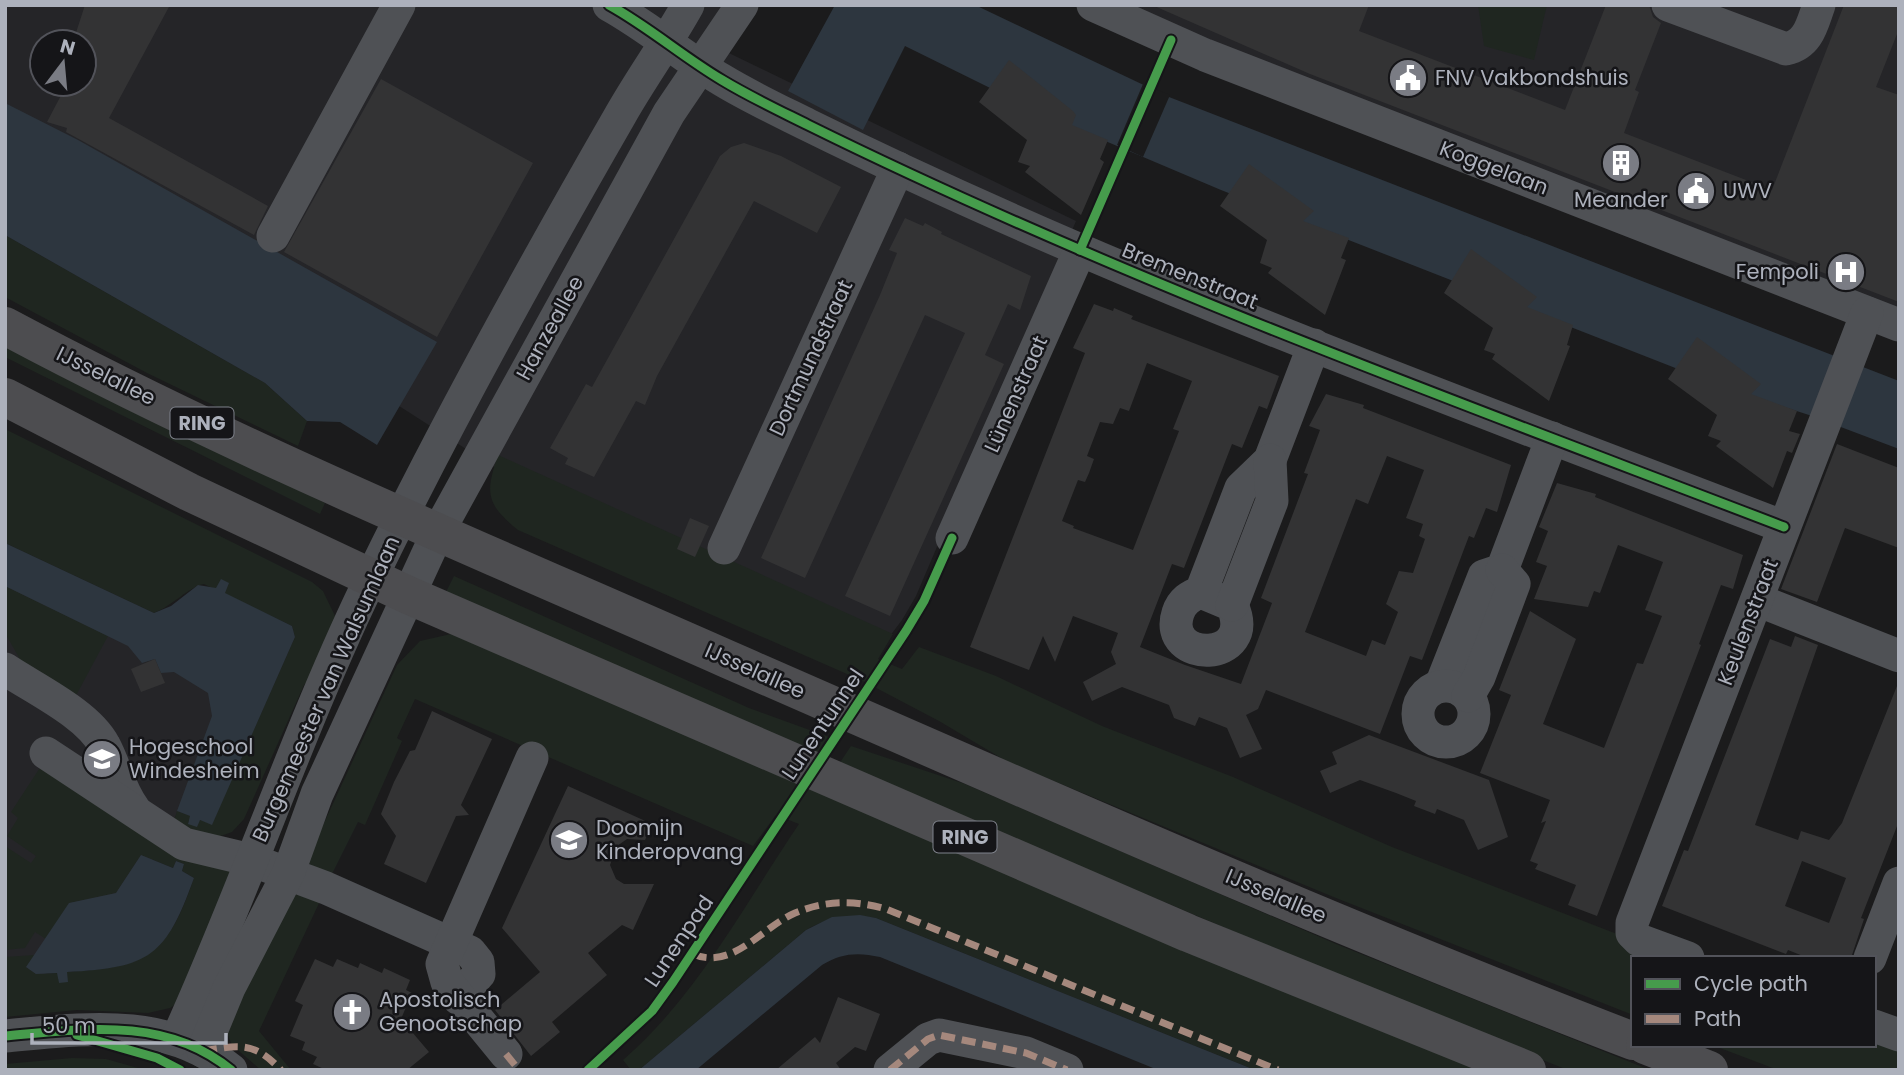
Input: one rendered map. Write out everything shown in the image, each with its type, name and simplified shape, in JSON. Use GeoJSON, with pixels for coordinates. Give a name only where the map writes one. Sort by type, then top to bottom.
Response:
{"type":"FeatureCollection","features":[{"type":"Feature","properties":{"kind":"main road","name":"IJsselallee"},"geometry":{"type":"LineString","coordinates":[[5,326],[437,534],[1440,966],[1631,1040]]}},
{"type":"Feature","properties":{"kind":"main road","name":"RING"},"geometry":{"type":"LineString","coordinates":[[5,397],[189,492],[408,595],[1188,933],[1527,1070]]}},
{"type":"Feature","properties":{"kind":"main road"},"geometry":{"type":"LineString","coordinates":[[1650,1047],[1709,1070]]}},
{"type":"Feature","properties":{"kind":"street"},"geometry":{"type":"LineString","coordinates":[[273,236],[399,5]]}},
{"type":"Feature","properties":{"kind":"street","name":"Bremenstraat"},"geometry":{"type":"LineString","coordinates":[[609,5],[667,41],[699,65],[760,100],[898,168],[1080,250],[1314,345],[1784,527]]}},
{"type":"Feature","properties":{"kind":"street","name":"Hanzeallee"},"geometry":{"type":"LineString","coordinates":[[401,517],[439,441],[622,112],[688,5]]}},
{"type":"Feature","properties":{"kind":"street","name":"Hanzeallee"},"geometry":{"type":"LineString","coordinates":[[408,595],[437,534],[669,113],[742,5]]}},
{"type":"Feature","properties":{"kind":"street","name":"Koggelaan"},"geometry":{"type":"LineString","coordinates":[[1093,5],[1218,60],[1899,325]]}},
{"type":"Feature","properties":{"kind":"street"},"geometry":{"type":"LineString","coordinates":[[1668,5],[1786,48],[1802,43],[1819,5]]}},
{"type":"Feature","properties":{"kind":"street","name":"Dortmundstraat"},"geometry":{"type":"LineString","coordinates":[[724,548],[898,168]]}},
{"type":"Feature","properties":{"kind":"street","name":"Lünenstraat"},"geometry":{"type":"LineString","coordinates":[[952,538],[1080,250]]}},
{"type":"Feature","properties":{"kind":"street","name":"Keulenstraat"},"geometry":{"type":"LineString","coordinates":[[1683,956],[1639,940],[1632,933],[1632,923],[1867,313]]}},
{"type":"Feature","properties":{"kind":"street"},"geometry":{"type":"LineString","coordinates":[[1270,460],[1241,488],[1201,592],[1184,601],[1176,618],[1181,637],[1195,649],[1214,651],[1230,641],[1237,623],[1232,605],[1272,501],[1270,460],[1314,345]]}},
{"type":"Feature","properties":{"kind":"street"},"geometry":{"type":"LineString","coordinates":[[1455,691],[1484,576],[1502,570],[1552,438]]}},
{"type":"Feature","properties":{"kind":"street","name":"Burgemeester van Walsumlaan"},"geometry":{"type":"LineString","coordinates":[[190,1045],[215,956],[251,860],[371,578],[401,517]]}},
{"type":"Feature","properties":{"kind":"street"},"geometry":{"type":"LineString","coordinates":[[1201,592],[1232,605]]}},
{"type":"Feature","properties":{"kind":"street","name":"Burgemeester van Walsumlaan"},"geometry":{"type":"LineString","coordinates":[[190,1045],[229,988],[288,874],[317,794],[408,595]]}},
{"type":"Feature","properties":{"kind":"street"},"geometry":{"type":"LineString","coordinates":[[1757,600],[1899,656]]}},
{"type":"Feature","properties":{"kind":"street"},"geometry":{"type":"LineString","coordinates":[[10,661],[97,734],[105,746],[119,786],[136,812]]}},
{"type":"Feature","properties":{"kind":"street"},"geometry":{"type":"LineString","coordinates":[[46,753],[184,844],[251,860]]}},
{"type":"Feature","properties":{"kind":"street"},"geometry":{"type":"LineString","coordinates":[[506,1054],[458,998],[442,971],[450,944],[532,758]]}},
{"type":"Feature","properties":{"kind":"street"},"geometry":{"type":"LineString","coordinates":[[201,848],[214,848],[236,839],[271,811]]}},
{"type":"Feature","properties":{"kind":"street","name":"Burgemeester van Walsumlaan"},"geometry":{"type":"LineString","coordinates":[[251,860],[326,888],[450,944]]}},
{"type":"Feature","properties":{"kind":"street"},"geometry":{"type":"LineString","coordinates":[[1871,956],[1899,883]]}},
{"type":"Feature","properties":{"kind":"street"},"geometry":{"type":"LineString","coordinates":[[1876,1027],[1899,1035]]}},
{"type":"Feature","properties":{"kind":"street"},"geometry":{"type":"LineString","coordinates":[[5,1036],[60,1030],[128,1029],[190,1045],[231,1070]]}},
{"type":"Feature","properties":{"kind":"street"},"geometry":{"type":"LineString","coordinates":[[890,1070],[928,1039],[939,1035],[1026,1053],[1067,1070]]}},
{"type":"Feature","properties":{"kind":"shaded area"},"geometry":{"type":"Polygon","coordinates":[[[5,5],[723,5],[704,41],[1076,221],[916,596],[902,620],[868,665],[525,487],[368,386],[5,177],[5,5]]]}},
{"type":"Feature","properties":{"kind":"shaded area"},"geometry":{"type":"Polygon","coordinates":[[[835,5],[975,5],[1169,97],[1899,381],[1899,449],[1809,415],[1729,389],[1221,190],[1051,118],[905,46],[863,130],[788,91],[835,5]]]}},
{"type":"Feature","properties":{"kind":"shaded area"},"geometry":{"type":"Polygon","coordinates":[[[1111,5],[1899,5],[1899,315],[1111,5]]]}},
{"type":"Feature","properties":{"kind":"shaded area"},"geometry":{"type":"Polygon","coordinates":[[[1478,5],[1547,5],[1534,60],[1484,46],[1478,5]]]}},
{"type":"Feature","properties":{"kind":"shaded area"},"geometry":{"type":"Polygon","coordinates":[[[5,103],[78,140],[437,342],[377,445],[340,422],[307,421],[265,383],[5,235],[5,103]]]}},
{"type":"Feature","properties":{"kind":"shaded area"},"geometry":{"type":"Polygon","coordinates":[[[5,235],[265,383],[307,421],[298,446],[147,373],[5,297],[5,235]]]}},
{"type":"Feature","properties":{"kind":"shaded area"},"geometry":{"type":"Polygon","coordinates":[[[5,346],[325,503],[320,514],[5,357],[5,346]]]}},
{"type":"Feature","properties":{"kind":"shaded area"},"geometry":{"type":"Polygon","coordinates":[[[5,429],[312,582],[323,591],[335,616],[327,659],[304,685],[244,819],[232,832],[218,837],[173,824],[177,811],[191,816],[188,823],[200,820],[212,824],[295,637],[292,626],[204,584],[154,613],[5,543],[5,429]]]}},
{"type":"Feature","properties":{"kind":"shaded area"},"geometry":{"type":"Polygon","coordinates":[[[498,455],[893,634],[878,659],[902,669],[919,647],[996,676],[1102,726],[1233,777],[1392,847],[1674,956],[1631,956],[1631,1014],[1336,898],[1008,762],[939,721],[863,681],[518,530],[494,505],[490,489],[498,455]]]}},
{"type":"Feature","properties":{"kind":"shaded area"},"geometry":{"type":"Polygon","coordinates":[[[5,543],[154,613],[171,606],[198,585],[216,588],[221,579],[229,583],[225,593],[292,626],[295,637],[212,825],[200,820],[197,827],[188,824],[190,816],[177,811],[212,716],[208,693],[174,672],[161,673],[155,659],[142,663],[128,646],[5,586],[5,543]]]}},
{"type":"Feature","properties":{"kind":"shaded area"},"geometry":{"type":"Polygon","coordinates":[[[454,576],[749,708],[829,737],[817,755],[445,594],[454,576]]]}},
{"type":"Feature","properties":{"kind":"shaded area","name":"Hogeschool Windesheim"},"geometry":{"type":"Polygon","coordinates":[[[5,581],[136,644],[213,693],[217,711],[180,808],[149,866],[5,1016],[5,581]]]}},
{"type":"Feature","properties":{"kind":"shaded area"},"geometry":{"type":"Polygon","coordinates":[[[5,586],[108,636],[72,703],[25,668],[5,633],[5,586]]]}},
{"type":"Feature","properties":{"kind":"shaded area"},"geometry":{"type":"Polygon","coordinates":[[[451,634],[1489,1070],[1255,1070],[876,918],[858,916],[831,919],[806,930],[639,1070],[631,1070],[623,1060],[650,1035],[697,979],[799,824],[776,815],[753,846],[415,699],[397,738],[402,741],[365,825],[358,822],[331,876],[306,862],[397,665],[420,641],[451,634]]]}},
{"type":"Feature","properties":{"kind":"shaded area"},"geometry":{"type":"Polygon","coordinates":[[[851,746],[965,784],[1336,944],[1650,1070],[1568,1070],[1454,1025],[839,764],[851,746]]]}},
{"type":"Feature","properties":{"kind":"shaded area"},"geometry":{"type":"Polygon","coordinates":[[[45,760],[235,874],[179,1002],[170,1008],[148,1013],[77,1010],[5,1017],[5,957],[35,955],[26,967],[36,974],[58,973],[59,983],[66,972],[94,970],[135,961],[163,941],[174,925],[194,878],[182,871],[184,864],[176,861],[173,868],[141,855],[116,893],[70,903],[46,939],[35,932],[25,948],[5,950],[5,846],[31,863],[36,856],[7,836],[18,818],[11,812],[45,760]]]}},
{"type":"Feature","properties":{"kind":"shaded area"},"geometry":{"type":"Polygon","coordinates":[[[141,855],[173,868],[176,861],[184,864],[182,871],[194,878],[174,925],[151,953],[118,967],[67,972],[68,982],[59,983],[57,973],[36,974],[26,967],[69,903],[116,893],[141,855]]]}},
{"type":"Feature","properties":{"kind":"shaded area"},"geometry":{"type":"Polygon","coordinates":[[[293,890],[321,899],[259,1031],[291,1070],[261,1070],[232,1045],[226,1031],[293,890]]]}},
{"type":"Feature","properties":{"kind":"shaded area"},"geometry":{"type":"Polygon","coordinates":[[[860,915],[876,918],[1255,1070],[1158,1070],[880,957],[857,954],[836,958],[822,965],[696,1070],[639,1070],[806,930],[832,917],[860,915]]]}},
{"type":"Feature","properties":{"kind":"shaded area"},"geometry":{"type":"Polygon","coordinates":[[[1876,1032],[1899,1040],[1899,1070],[1778,1070],[1717,1047],[1876,1047],[1876,1032]]]}},
{"type":"Feature","properties":{"kind":"shaded area"},"geometry":{"type":"Polygon","coordinates":[[[72,1058],[106,1059],[145,1070],[5,1070],[5,1064],[72,1058]]]}},
{"type":"Feature","properties":{"kind":"pier"},"geometry":{"type":"Polygon","coordinates":[[[1143,84],[1170,95],[1143,157],[1117,145],[1143,84]]]}},
{"type":"Feature","properties":{"kind":"building"},"geometry":{"type":"Polygon","coordinates":[[[85,5],[170,5],[109,118],[268,206],[254,235],[66,132],[67,128],[47,122],[60,98],[98,98],[98,28],[78,28],[85,5]]]}},
{"type":"Feature","properties":{"kind":"building","name":"Meander"},"geometry":{"type":"Polygon","coordinates":[[[1152,5],[1369,5],[1359,31],[1565,110],[1606,5],[1649,5],[1653,17],[1661,23],[1635,90],[1639,92],[1624,133],[1772,190],[1844,5],[1899,5],[1899,29],[1876,87],[1899,95],[1899,302],[1310,74],[1152,5]]]}},
{"type":"Feature","properties":{"kind":"building"},"geometry":{"type":"Polygon","coordinates":[[[1009,60],[1073,111],[1076,115],[1072,125],[1108,140],[1100,159],[1104,162],[1081,215],[1025,172],[1030,166],[1018,162],[1027,140],[979,102],[1009,60]]]}},
{"type":"Feature","properties":{"kind":"building"},"geometry":{"type":"Polygon","coordinates":[[[381,79],[533,163],[437,337],[284,252],[381,79]]]}},
{"type":"Feature","properties":{"kind":"building"},"geometry":{"type":"Polygon","coordinates":[[[744,143],[781,156],[841,187],[817,233],[754,201],[657,376],[645,405],[636,401],[594,477],[565,464],[568,458],[550,448],[586,384],[592,387],[720,156],[731,147],[744,143]]]}},
{"type":"Feature","properties":{"kind":"building"},"geometry":{"type":"Polygon","coordinates":[[[1249,164],[1314,211],[1303,221],[1349,238],[1341,258],[1346,260],[1325,315],[1268,273],[1272,268],[1260,263],[1267,240],[1220,206],[1249,164]]]}},
{"type":"Feature","properties":{"kind":"building"},"geometry":{"type":"Polygon","coordinates":[[[905,218],[923,226],[925,223],[942,232],[941,234],[1031,276],[1020,310],[1008,304],[985,355],[1004,364],[890,616],[845,596],[965,333],[925,315],[805,578],[761,558],[880,295],[897,253],[889,250],[905,218]]]}},
{"type":"Feature","properties":{"kind":"building"},"geometry":{"type":"Polygon","coordinates":[[[1471,249],[1537,297],[1527,307],[1573,325],[1567,345],[1570,346],[1549,401],[1492,359],[1495,354],[1484,350],[1493,328],[1444,293],[1471,249]]]}},
{"type":"Feature","properties":{"kind":"building"},"geometry":{"type":"Polygon","coordinates":[[[1094,304],[1113,311],[1114,308],[1133,316],[1131,319],[1279,376],[1267,409],[1259,406],[1242,448],[1232,444],[1184,568],[1172,564],[1140,647],[1241,684],[1272,603],[1261,598],[1308,474],[1304,473],[1320,430],[1309,426],[1326,394],[1364,405],[1363,408],[1511,465],[1497,512],[1486,508],[1474,538],[1469,536],[1422,660],[1410,656],[1380,734],[1266,690],[1258,709],[1246,715],[1262,749],[1240,758],[1227,728],[1199,717],[1195,726],[1174,718],[1169,705],[1122,687],[1092,701],[1083,682],[1116,664],[1111,652],[1118,633],[1073,616],[1055,662],[1043,636],[1029,670],[970,647],[1085,353],[1073,348],[1094,304]],[[1147,363],[1129,411],[1120,408],[1113,424],[1100,422],[1087,456],[1094,459],[1089,473],[1085,482],[1078,480],[1062,521],[1074,526],[1073,528],[1133,550],[1179,431],[1173,429],[1192,381],[1147,363]],[[1387,456],[1368,504],[1356,499],[1305,632],[1366,656],[1372,640],[1385,645],[1398,612],[1386,604],[1399,571],[1413,573],[1425,539],[1419,536],[1423,524],[1406,518],[1424,470],[1387,456]]]}},
{"type":"Feature","properties":{"kind":"building"},"geometry":{"type":"Polygon","coordinates":[[[1697,337],[1761,384],[1751,394],[1797,411],[1789,431],[1800,434],[1792,453],[1787,451],[1773,488],[1716,446],[1721,441],[1708,436],[1717,415],[1668,379],[1697,337]]]}},
{"type":"Feature","properties":{"kind":"building"},"geometry":{"type":"Polygon","coordinates":[[[1837,444],[1899,468],[1899,548],[1845,528],[1817,602],[1781,589],[1837,444]]]}},
{"type":"Feature","properties":{"kind":"building"},"geometry":{"type":"Polygon","coordinates":[[[1557,483],[1596,494],[1595,497],[1743,555],[1733,589],[1721,585],[1699,644],[1701,645],[1597,916],[1568,905],[1576,885],[1535,869],[1538,864],[1530,861],[1546,821],[1541,823],[1550,800],[1480,773],[1511,695],[1499,690],[1530,611],[1576,639],[1543,724],[1604,748],[1637,663],[1643,664],[1662,616],[1645,610],[1663,562],[1618,545],[1600,593],[1594,591],[1588,607],[1534,599],[1547,566],[1536,562],[1548,531],[1539,527],[1557,483]]]}},
{"type":"Feature","properties":{"kind":"building"},"geometry":{"type":"Polygon","coordinates":[[[690,518],[709,526],[695,557],[677,549],[690,518]]]}},
{"type":"Feature","properties":{"kind":"building"},"geometry":{"type":"Polygon","coordinates":[[[1795,636],[1818,645],[1755,825],[1798,840],[1801,831],[1829,840],[1842,823],[1899,681],[1899,821],[1861,918],[1864,919],[1852,956],[1803,956],[1788,950],[1786,954],[1662,906],[1684,850],[1688,851],[1770,639],[1791,647],[1795,636]],[[1802,861],[1785,906],[1829,923],[1846,878],[1802,861]]]}},
{"type":"Feature","properties":{"kind":"building"},"geometry":{"type":"Polygon","coordinates":[[[155,659],[165,683],[141,692],[131,669],[155,659]]]}},
{"type":"Feature","properties":{"kind":"building"},"geometry":{"type":"Polygon","coordinates":[[[432,711],[492,739],[461,805],[469,815],[456,816],[426,883],[384,864],[396,836],[381,814],[394,782],[410,751],[415,750],[432,711]]]}},
{"type":"Feature","properties":{"kind":"building"},"geometry":{"type":"Polygon","coordinates":[[[1369,735],[1489,780],[1508,837],[1478,850],[1464,820],[1437,809],[1435,814],[1414,806],[1416,801],[1360,780],[1330,793],[1320,771],[1337,764],[1332,752],[1369,735]]]}},
{"type":"Feature","properties":{"kind":"building"},"geometry":{"type":"Polygon","coordinates":[[[568,786],[652,824],[645,840],[627,839],[617,846],[610,865],[616,879],[624,884],[654,884],[633,930],[622,925],[588,953],[607,975],[552,1022],[560,1032],[531,1056],[495,1010],[540,972],[502,928],[568,786]]]}},
{"type":"Feature","properties":{"kind":"building","name":"Apostolisch Genootschap"},"geometry":{"type":"Polygon","coordinates":[[[315,959],[333,967],[337,959],[358,968],[360,963],[382,973],[384,968],[410,980],[406,990],[412,993],[401,1019],[429,1052],[407,1070],[326,1070],[313,1064],[317,1057],[302,1050],[305,1042],[290,1036],[303,1005],[295,1001],[315,959]]]}},
{"type":"Feature","properties":{"kind":"building"},"geometry":{"type":"Polygon","coordinates":[[[838,997],[880,1014],[866,1051],[855,1047],[836,1063],[841,1070],[776,1070],[815,1037],[820,1043],[838,997]]]}},
{"type":"Feature","properties":{"kind":"marked path"},"geometry":{"type":"LineString","coordinates":[[693,954],[707,958],[734,952],[783,919],[806,909],[840,903],[874,906],[1278,1070]]}},
{"type":"Feature","properties":{"kind":"marked path"},"geometry":{"type":"LineString","coordinates":[[890,1070],[928,1039],[939,1035],[1026,1053],[1067,1070]]}},
{"type":"Feature","properties":{"kind":"marked path"},"geometry":{"type":"LineString","coordinates":[[203,1051],[245,1047],[262,1054],[281,1070]]}},
{"type":"Feature","properties":{"kind":"marked path"},"geometry":{"type":"LineString","coordinates":[[506,1054],[519,1070]]}},
{"type":"Feature","properties":{"kind":"cycle path"},"geometry":{"type":"LineString","coordinates":[[609,5],[708,71],[754,98],[927,182],[1048,236],[1169,288],[1414,386],[1784,527]]}},
{"type":"Feature","properties":{"kind":"cycle path"},"geometry":{"type":"LineString","coordinates":[[1080,250],[1171,40]]}},
{"type":"Feature","properties":{"kind":"cycle path","name":"Lunentunnel"},"geometry":{"type":"LineString","coordinates":[[588,1070],[652,1011],[673,982],[906,631],[924,601],[952,538]]}},
{"type":"Feature","properties":{"kind":"cycle path"},"geometry":{"type":"LineString","coordinates":[[5,1036],[94,1029],[151,1034],[179,1041],[206,1053],[231,1070]]}},
{"type":"Feature","properties":{"kind":"cycle path"},"geometry":{"type":"LineString","coordinates":[[77,1035],[157,1058],[180,1070]]}},
{"type":"Feature","properties":{"kind":"place","name":"FNV Vakbondshuis"},"geometry":{"type":"Point","coordinates":[1408,78]}},
{"type":"Feature","properties":{"kind":"place","name":"Meander"},"geometry":{"type":"Point","coordinates":[1621,163]}},
{"type":"Feature","properties":{"kind":"place","name":"UWV"},"geometry":{"type":"Point","coordinates":[1696,191]}},
{"type":"Feature","properties":{"kind":"place","name":"Fempoli"},"geometry":{"type":"Point","coordinates":[1846,272]}},
{"type":"Feature","properties":{"kind":"place","name":"Hogeschool Windesheim"},"geometry":{"type":"Point","coordinates":[102,759]}},
{"type":"Feature","properties":{"kind":"place","name":"Doomijn Kinderopvang"},"geometry":{"type":"Point","coordinates":[569,840]}},
{"type":"Feature","properties":{"kind":"place","name":"Apostolisch Genootschap"},"geometry":{"type":"Point","coordinates":[352,1012]}}]}
